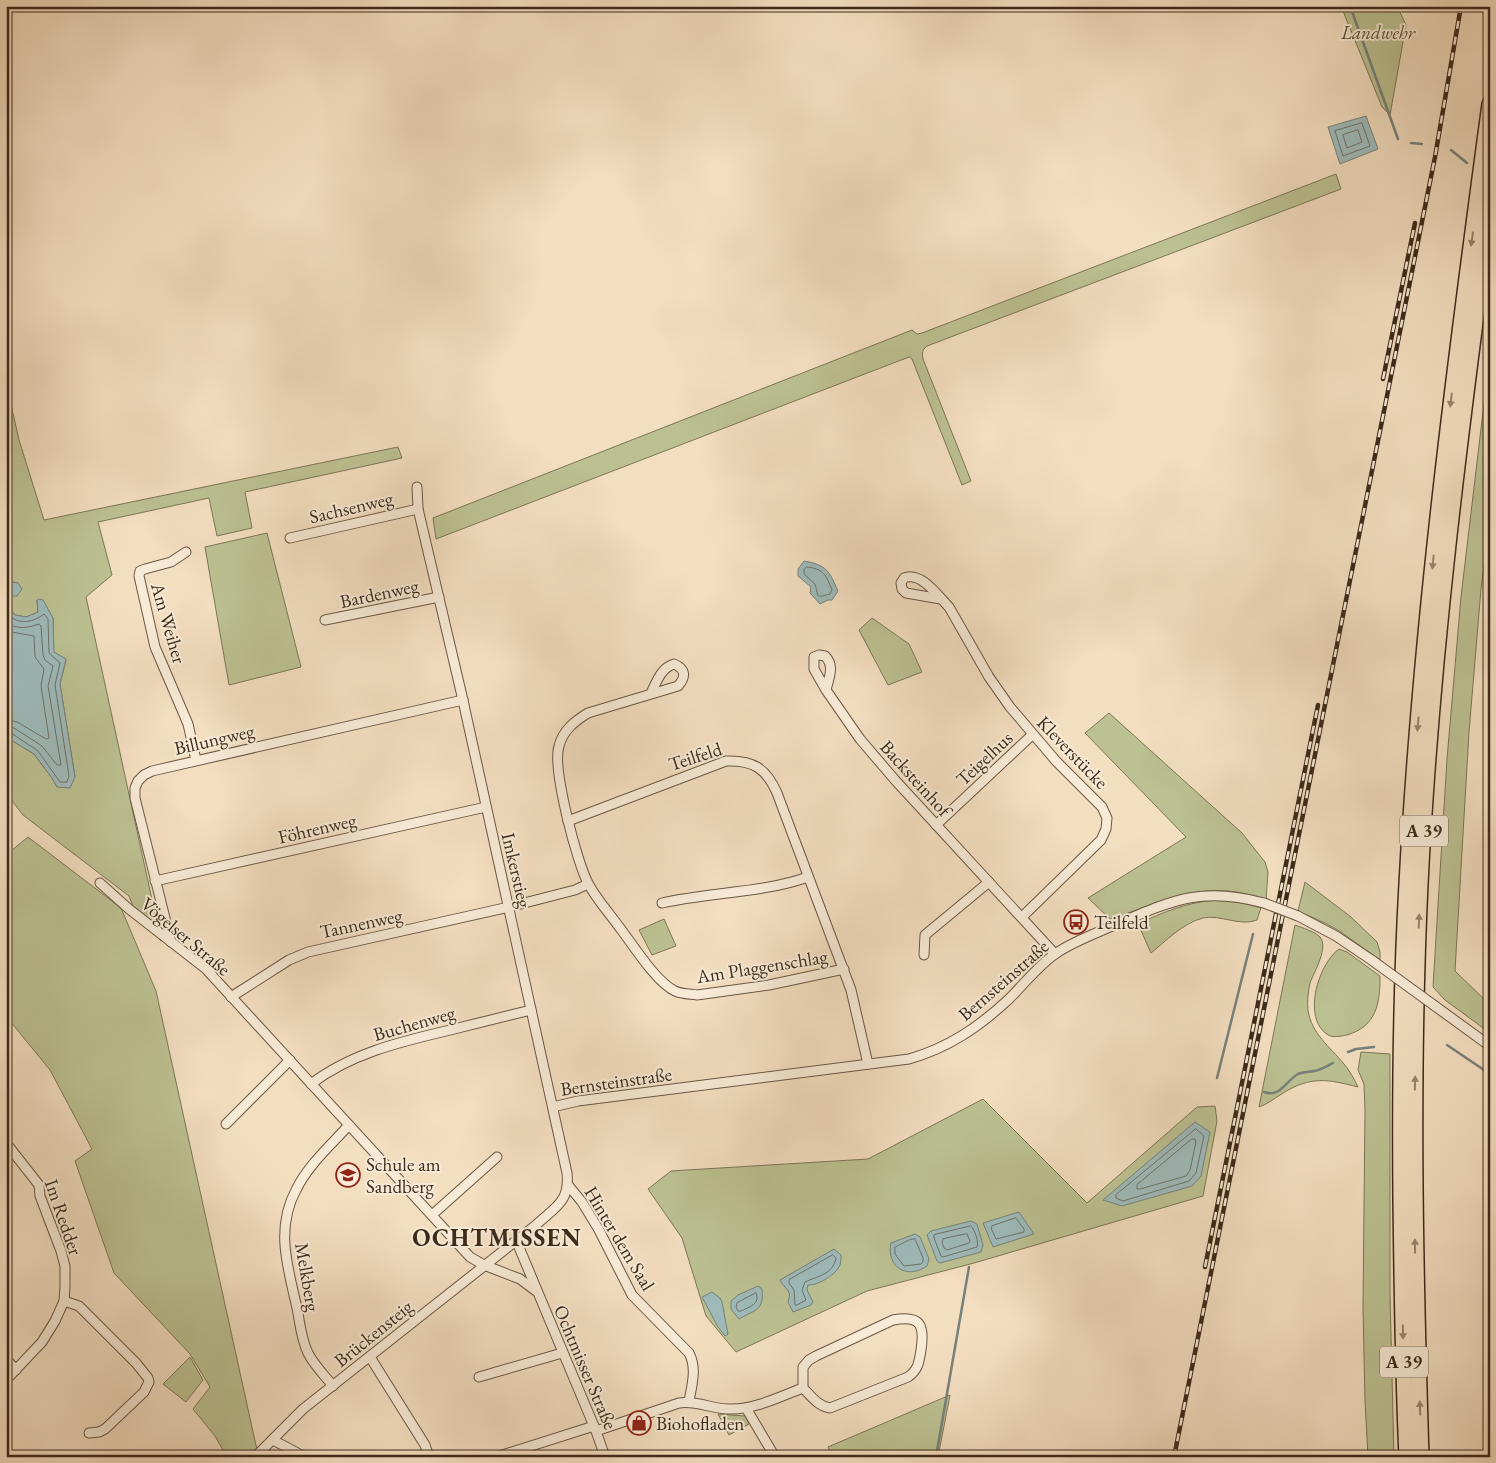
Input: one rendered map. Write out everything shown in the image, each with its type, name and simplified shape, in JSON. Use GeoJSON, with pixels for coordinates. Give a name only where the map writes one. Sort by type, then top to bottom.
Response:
{"type":"FeatureCollection","features":[{"type":"Feature","properties":{"kind":"highway","name":"A 39"},"geometry":{"type":"LineString","coordinates":[[1406,1457],[1401,1135],[1402,998],[1407,883],[1415,755],[1429,596],[1444,456],[1490,104]]}},
{"type":"Feature","properties":{"kind":"highway","name":"A 39"},"geometry":{"type":"LineString","coordinates":[[1421,1457],[1414,1144],[1420,882],[1428,757],[1444,586],[1458,458],[1490,208]]}},
{"type":"Feature","properties":{"kind":"street","name":"Imkerstieg"},"geometry":{"type":"LineString","coordinates":[[417,487],[418,509],[509,907],[553,1107],[568,1185]]}},
{"type":"Feature","properties":{"kind":"street","name":"Sachsenweg"},"geometry":{"type":"LineString","coordinates":[[290,538],[418,509]]}},
{"type":"Feature","properties":{"kind":"street","name":"Am Weiher"},"geometry":{"type":"LineString","coordinates":[[186,552],[170,562],[145,569],[140,572],[139,576],[155,647],[188,724],[196,760]]}},
{"type":"Feature","properties":{"kind":"street","name":"Bardenweg"},"geometry":{"type":"LineString","coordinates":[[325,620],[439,597]]}},
{"type":"Feature","properties":{"kind":"street","name":"Kleverstücke"},"geometry":{"type":"LineString","coordinates":[[941,599],[956,619],[989,677],[1032,735],[1102,807],[1107,818],[1102,840],[1022,917]]}},
{"type":"Feature","properties":{"kind":"street","name":"Backsteinhof"},"geometry":{"type":"LineString","coordinates":[[826,690],[860,739],[1055,954]]}},
{"type":"Feature","properties":{"kind":"street","name":"Am Plaggenschlag"},"geometry":{"type":"LineString","coordinates":[[651,693],[588,713],[576,720],[558,746],[557,760],[568,821],[588,884],[649,966],[665,984],[675,991],[685,994],[697,994],[769,985],[844,969]]}},
{"type":"Feature","properties":{"kind":"street","name":"Billungweg"},"geometry":{"type":"LineString","coordinates":[[171,942],[135,798],[135,788],[138,781],[144,775],[152,771],[196,760],[463,700]]}},
{"type":"Feature","properties":{"kind":"street","name":"Teigelhus"},"geometry":{"type":"LineString","coordinates":[[936,825],[1032,735]]}},
{"type":"Feature","properties":{"kind":"street","name":"Teilfeld"},"geometry":{"type":"LineString","coordinates":[[568,821],[726,761],[750,763],[762,770],[771,780],[844,969],[857,1012],[868,1064]]}},
{"type":"Feature","properties":{"kind":"street","name":"Föhrenweg"},"geometry":{"type":"LineString","coordinates":[[155,881],[486,807]]}},
{"type":"Feature","properties":{"kind":"street"},"geometry":{"type":"LineString","coordinates":[[662,903],[691,896],[776,886],[808,877]]}},
{"type":"Feature","properties":{"kind":"street"},"geometry":{"type":"LineString","coordinates":[[924,955],[925,935],[989,882]]}},
{"type":"Feature","properties":{"kind":"street","name":"Vögelser Straße"},"geometry":{"type":"LineString","coordinates":[[100,883],[129,909],[199,963],[470,1257],[484,1265]]}},
{"type":"Feature","properties":{"kind":"street"},"geometry":{"type":"LineString","coordinates":[[509,907],[575,890],[588,884]]}},
{"type":"Feature","properties":{"kind":"street","name":"Bernsteinstraße"},"geometry":{"type":"LineString","coordinates":[[553,1107],[578,1101],[909,1059],[930,1053],[945,1047],[986,1019],[1055,954],[1070,945],[1157,907],[1186,898],[1220,894],[1264,903],[1298,916],[1336,936],[1490,1046]]}},
{"type":"Feature","properties":{"kind":"street","name":"Tannenweg"},"geometry":{"type":"LineString","coordinates":[[231,997],[289,960],[308,952],[509,907]]}},
{"type":"Feature","properties":{"kind":"street","name":"Buchenweg"},"geometry":{"type":"LineString","coordinates":[[311,1084],[324,1074],[352,1059],[398,1042],[531,1010]]}},
{"type":"Feature","properties":{"kind":"street"},"geometry":{"type":"LineString","coordinates":[[226,1124],[290,1060]]}},
{"type":"Feature","properties":{"kind":"street","name":"Melkberg"},"geometry":{"type":"LineString","coordinates":[[333,1386],[312,1359],[304,1342],[284,1247],[284,1239],[289,1205],[296,1189],[306,1173],[349,1125]]}},
{"type":"Feature","properties":{"kind":"street","name":"Im Redder"},"geometry":{"type":"LineString","coordinates":[[6,1143],[39,1185],[40,1196],[65,1266],[64,1302],[55,1321],[42,1342],[6,1380]]}},
{"type":"Feature","properties":{"kind":"street"},"geometry":{"type":"LineString","coordinates":[[432,1215],[497,1157]]}},
{"type":"Feature","properties":{"kind":"street"},"geometry":{"type":"LineString","coordinates":[[516,1240],[558,1204],[565,1196],[568,1185]]}},
{"type":"Feature","properties":{"kind":"street","name":"Hinter dem Saal"},"geometry":{"type":"LineString","coordinates":[[568,1185],[582,1202],[599,1230],[632,1295],[688,1353],[693,1361],[694,1369],[689,1401]]}},
{"type":"Feature","properties":{"kind":"street","name":"Brückensteig"},"geometry":{"type":"LineString","coordinates":[[256,1457],[302,1410],[516,1240]]}},
{"type":"Feature","properties":{"kind":"street","name":"Ochtmisser Straße"},"geometry":{"type":"LineString","coordinates":[[516,1240],[605,1457]]}},
{"type":"Feature","properties":{"kind":"street","name":"Ochtmisser Straße"},"geometry":{"type":"LineString","coordinates":[[484,1265],[520,1279],[536,1291]]}},
{"type":"Feature","properties":{"kind":"street"},"geometry":{"type":"LineString","coordinates":[[64,1302],[79,1306],[136,1363],[149,1382],[144,1392],[105,1429],[89,1433]]}},
{"type":"Feature","properties":{"kind":"street"},"geometry":{"type":"LineString","coordinates":[[905,1317],[913,1319],[921,1325],[924,1335],[919,1366],[908,1377],[830,1408],[823,1407],[815,1402],[803,1388],[802,1367],[808,1360],[892,1320],[905,1317]]}},
{"type":"Feature","properties":{"kind":"street"},"geometry":{"type":"LineString","coordinates":[[479,1377],[562,1353]]}},
{"type":"Feature","properties":{"kind":"street"},"geometry":{"type":"LineString","coordinates":[[370,1357],[424,1445],[429,1457]]}},
{"type":"Feature","properties":{"kind":"street"},"geometry":{"type":"LineString","coordinates":[[6,1359],[16,1370]]}},
{"type":"Feature","properties":{"kind":"street"},"geometry":{"type":"LineString","coordinates":[[496,1457],[689,1401],[720,1409],[746,1408],[803,1388]]}},
{"type":"Feature","properties":{"kind":"street"},"geometry":{"type":"LineString","coordinates":[[746,1408],[775,1457]]}},
{"type":"Feature","properties":{"kind":"street"},"geometry":{"type":"LineString","coordinates":[[273,1440],[305,1457]]}},
{"type":"Feature","properties":{"kind":"green space","name":"Landwehr"},"geometry":{"type":"Polygon","coordinates":[[[1341,6],[1397,6],[1406,25],[1390,115],[1382,107],[1341,6]]]}},
{"type":"Feature","properties":{"kind":"green space"},"geometry":{"type":"Polygon","coordinates":[[[1336,174],[1341,189],[927,346],[923,352],[923,359],[971,481],[962,485],[912,359],[909,357],[436,539],[433,518],[912,330],[917,334],[922,333],[1336,174]]]}},
{"type":"Feature","properties":{"kind":"green space"},"geometry":{"type":"Polygon","coordinates":[[[1490,353],[1490,523],[1481,589],[1469,732],[1455,971],[1490,1005],[1490,1033],[1445,1000],[1433,987],[1447,759],[1461,597],[1490,353]]]}},
{"type":"Feature","properties":{"kind":"green space"},"geometry":{"type":"Polygon","coordinates":[[[6,382],[19,440],[44,520],[398,447],[402,458],[245,492],[252,528],[217,536],[209,498],[98,522],[112,575],[86,597],[161,941],[134,909],[129,896],[23,815],[6,793],[6,737],[34,754],[57,787],[75,777],[60,684],[66,660],[53,652],[53,618],[37,600],[38,613],[26,617],[15,615],[6,604],[18,583],[6,581],[6,382]]]}},
{"type":"Feature","properties":{"kind":"green space"},"geometry":{"type":"Polygon","coordinates":[[[267,533],[301,667],[229,685],[205,547],[267,533]]]}},
{"type":"Feature","properties":{"kind":"green space"},"geometry":{"type":"Polygon","coordinates":[[[872,618],[909,644],[922,672],[888,685],[859,630],[872,618]]]}},
{"type":"Feature","properties":{"kind":"green space"},"geometry":{"type":"Polygon","coordinates":[[[1109,713],[1242,833],[1265,862],[1268,872],[1266,900],[1244,893],[1205,891],[1168,899],[1110,919],[1088,898],[1186,837],[1085,733],[1109,713]]]}},
{"type":"Feature","properties":{"kind":"green space"},"geometry":{"type":"Polygon","coordinates":[[[28,837],[121,908],[156,991],[257,1450],[248,1457],[227,1457],[215,1436],[193,1409],[210,1387],[190,1354],[114,1273],[75,1161],[92,1149],[50,1070],[6,1016],[6,855],[28,837]]]}},
{"type":"Feature","properties":{"kind":"green space"},"geometry":{"type":"Polygon","coordinates":[[[1305,882],[1351,917],[1377,942],[1380,960],[1341,932],[1298,911],[1305,882]]]}},
{"type":"Feature","properties":{"kind":"green space"},"geometry":{"type":"Polygon","coordinates":[[[1216,900],[1243,903],[1261,908],[1257,920],[1250,922],[1210,917],[1196,920],[1175,933],[1151,953],[1138,924],[1176,908],[1216,900]]]}},
{"type":"Feature","properties":{"kind":"green space"},"geometry":{"type":"Polygon","coordinates":[[[664,919],[676,946],[652,955],[639,930],[664,919]]]}},
{"type":"Feature","properties":{"kind":"green space"},"geometry":{"type":"Polygon","coordinates":[[[1295,925],[1314,933],[1322,940],[1322,952],[1309,990],[1308,1007],[1313,1026],[1352,1075],[1358,1087],[1328,1081],[1311,1082],[1293,1088],[1259,1107],[1295,925]]]}},
{"type":"Feature","properties":{"kind":"green space"},"geometry":{"type":"Polygon","coordinates":[[[1339,949],[1347,952],[1380,976],[1380,986],[1375,1012],[1365,1026],[1347,1035],[1335,1037],[1328,1035],[1320,1027],[1314,1004],[1316,991],[1325,966],[1339,949]]]}},
{"type":"Feature","properties":{"kind":"green space"},"geometry":{"type":"Polygon","coordinates":[[[1361,1052],[1390,1054],[1390,1295],[1394,1457],[1368,1457],[1363,1308],[1365,1110],[1364,1084],[1358,1070],[1361,1052]]]}},
{"type":"Feature","properties":{"kind":"green space"},"geometry":{"type":"Polygon","coordinates":[[[983,1099],[1087,1203],[1197,1107],[1215,1106],[1217,1121],[1203,1196],[974,1263],[867,1291],[736,1352],[706,1316],[682,1238],[648,1189],[671,1171],[868,1159],[983,1099]]]}},
{"type":"Feature","properties":{"kind":"green space"},"geometry":{"type":"Polygon","coordinates":[[[190,1357],[203,1380],[186,1402],[163,1384],[190,1357]]]}},
{"type":"Feature","properties":{"kind":"green space"},"geometry":{"type":"Polygon","coordinates":[[[950,1395],[938,1457],[833,1457],[828,1447],[950,1395]]]}},
{"type":"Feature","properties":{"kind":"green space"},"geometry":{"type":"Polygon","coordinates":[[[718,1414],[745,1416],[749,1424],[729,1435],[718,1414]]]}},
{"type":"Feature","properties":{"kind":"water"},"geometry":{"type":"Polygon","coordinates":[[[1366,116],[1378,149],[1340,164],[1328,127],[1366,116]]]}},
{"type":"Feature","properties":{"kind":"water"},"geometry":{"type":"Polygon","coordinates":[[[804,561],[822,567],[832,578],[838,591],[832,600],[820,604],[810,593],[811,587],[798,576],[798,569],[804,561]]]}},
{"type":"Feature","properties":{"kind":"water"},"geometry":{"type":"Polygon","coordinates":[[[6,581],[18,583],[22,589],[17,596],[11,596],[6,602],[6,581]]]}},
{"type":"Feature","properties":{"kind":"water"},"geometry":{"type":"Polygon","coordinates":[[[37,600],[43,600],[53,618],[54,652],[66,659],[60,684],[75,777],[70,788],[57,787],[34,754],[6,737],[6,604],[15,615],[26,617],[38,612],[37,600]]]}},
{"type":"Feature","properties":{"kind":"water"},"geometry":{"type":"Polygon","coordinates":[[[1195,1122],[1210,1132],[1201,1176],[1192,1186],[1122,1206],[1103,1200],[1195,1122]]]}},
{"type":"Feature","properties":{"kind":"water"},"geometry":{"type":"Polygon","coordinates":[[[1019,1212],[1034,1234],[993,1247],[983,1223],[1019,1212]]]}},
{"type":"Feature","properties":{"kind":"water"},"geometry":{"type":"Polygon","coordinates":[[[971,1221],[977,1224],[983,1245],[981,1252],[940,1263],[937,1261],[927,1235],[931,1231],[971,1221]]]}},
{"type":"Feature","properties":{"kind":"water"},"geometry":{"type":"Polygon","coordinates":[[[915,1234],[920,1237],[929,1259],[927,1266],[912,1272],[900,1269],[895,1265],[890,1251],[891,1243],[915,1234]]]}},
{"type":"Feature","properties":{"kind":"water"},"geometry":{"type":"Polygon","coordinates":[[[834,1249],[841,1255],[839,1267],[825,1279],[816,1284],[808,1285],[807,1290],[813,1302],[811,1305],[793,1312],[788,1302],[789,1292],[780,1280],[834,1249]]]}},
{"type":"Feature","properties":{"kind":"water"},"geometry":{"type":"Polygon","coordinates":[[[758,1286],[762,1289],[762,1302],[760,1306],[739,1319],[731,1309],[731,1301],[738,1295],[758,1286]]]}},
{"type":"Feature","properties":{"kind":"water"},"geometry":{"type":"Polygon","coordinates":[[[712,1292],[722,1302],[728,1334],[725,1336],[702,1297],[712,1292]]]}},
{"type":"Feature","properties":{"kind":"waterway"},"geometry":{"type":"LineString","coordinates":[[1350,6],[1398,139]]}},
{"type":"Feature","properties":{"kind":"waterway"},"geometry":{"type":"LineString","coordinates":[[1411,143],[1422,144]]}},
{"type":"Feature","properties":{"kind":"waterway"},"geometry":{"type":"LineString","coordinates":[[1451,150],[1467,163]]}},
{"type":"Feature","properties":{"kind":"waterway"},"geometry":{"type":"LineString","coordinates":[[1217,1078],[1253,934]]}},
{"type":"Feature","properties":{"kind":"waterway"},"geometry":{"type":"LineString","coordinates":[[1447,1045],[1490,1074]]}},
{"type":"Feature","properties":{"kind":"waterway"},"geometry":{"type":"LineString","coordinates":[[1348,1052],[1374,1047]]}},
{"type":"Feature","properties":{"kind":"waterway"},"geometry":{"type":"LineString","coordinates":[[1264,1092],[1274,1093],[1279,1091],[1298,1074],[1319,1070],[1333,1063]]}},
{"type":"Feature","properties":{"kind":"waterway"},"geometry":{"type":"LineString","coordinates":[[936,1457],[969,1267]]}},
{"type":"Feature","properties":{"kind":"railway"},"geometry":{"type":"LineString","coordinates":[[1174,1457],[1435,157],[1461,6]]}},
{"type":"Feature","properties":{"kind":"railway"},"geometry":{"type":"LineString","coordinates":[[1383,379],[1415,223]]}},
{"type":"Feature","properties":{"kind":"railway"},"geometry":{"type":"LineString","coordinates":[[1205,1267],[1318,705]]}},
{"type":"Feature","properties":{"kind":"place","name":"Teilfeld"},"geometry":{"type":"Point","coordinates":[1076,922]}},
{"type":"Feature","properties":{"kind":"place","name":"Schule am Sandberg"},"geometry":{"type":"Point","coordinates":[348,1175]}},
{"type":"Feature","properties":{"kind":"place","name":"Biohofladen"},"geometry":{"type":"Point","coordinates":[639,1423]}},
{"type":"Feature","properties":{"kind":"district","name":"OCHTMISSEN"},"geometry":{"type":"Point","coordinates":[497,1238]}}]}
